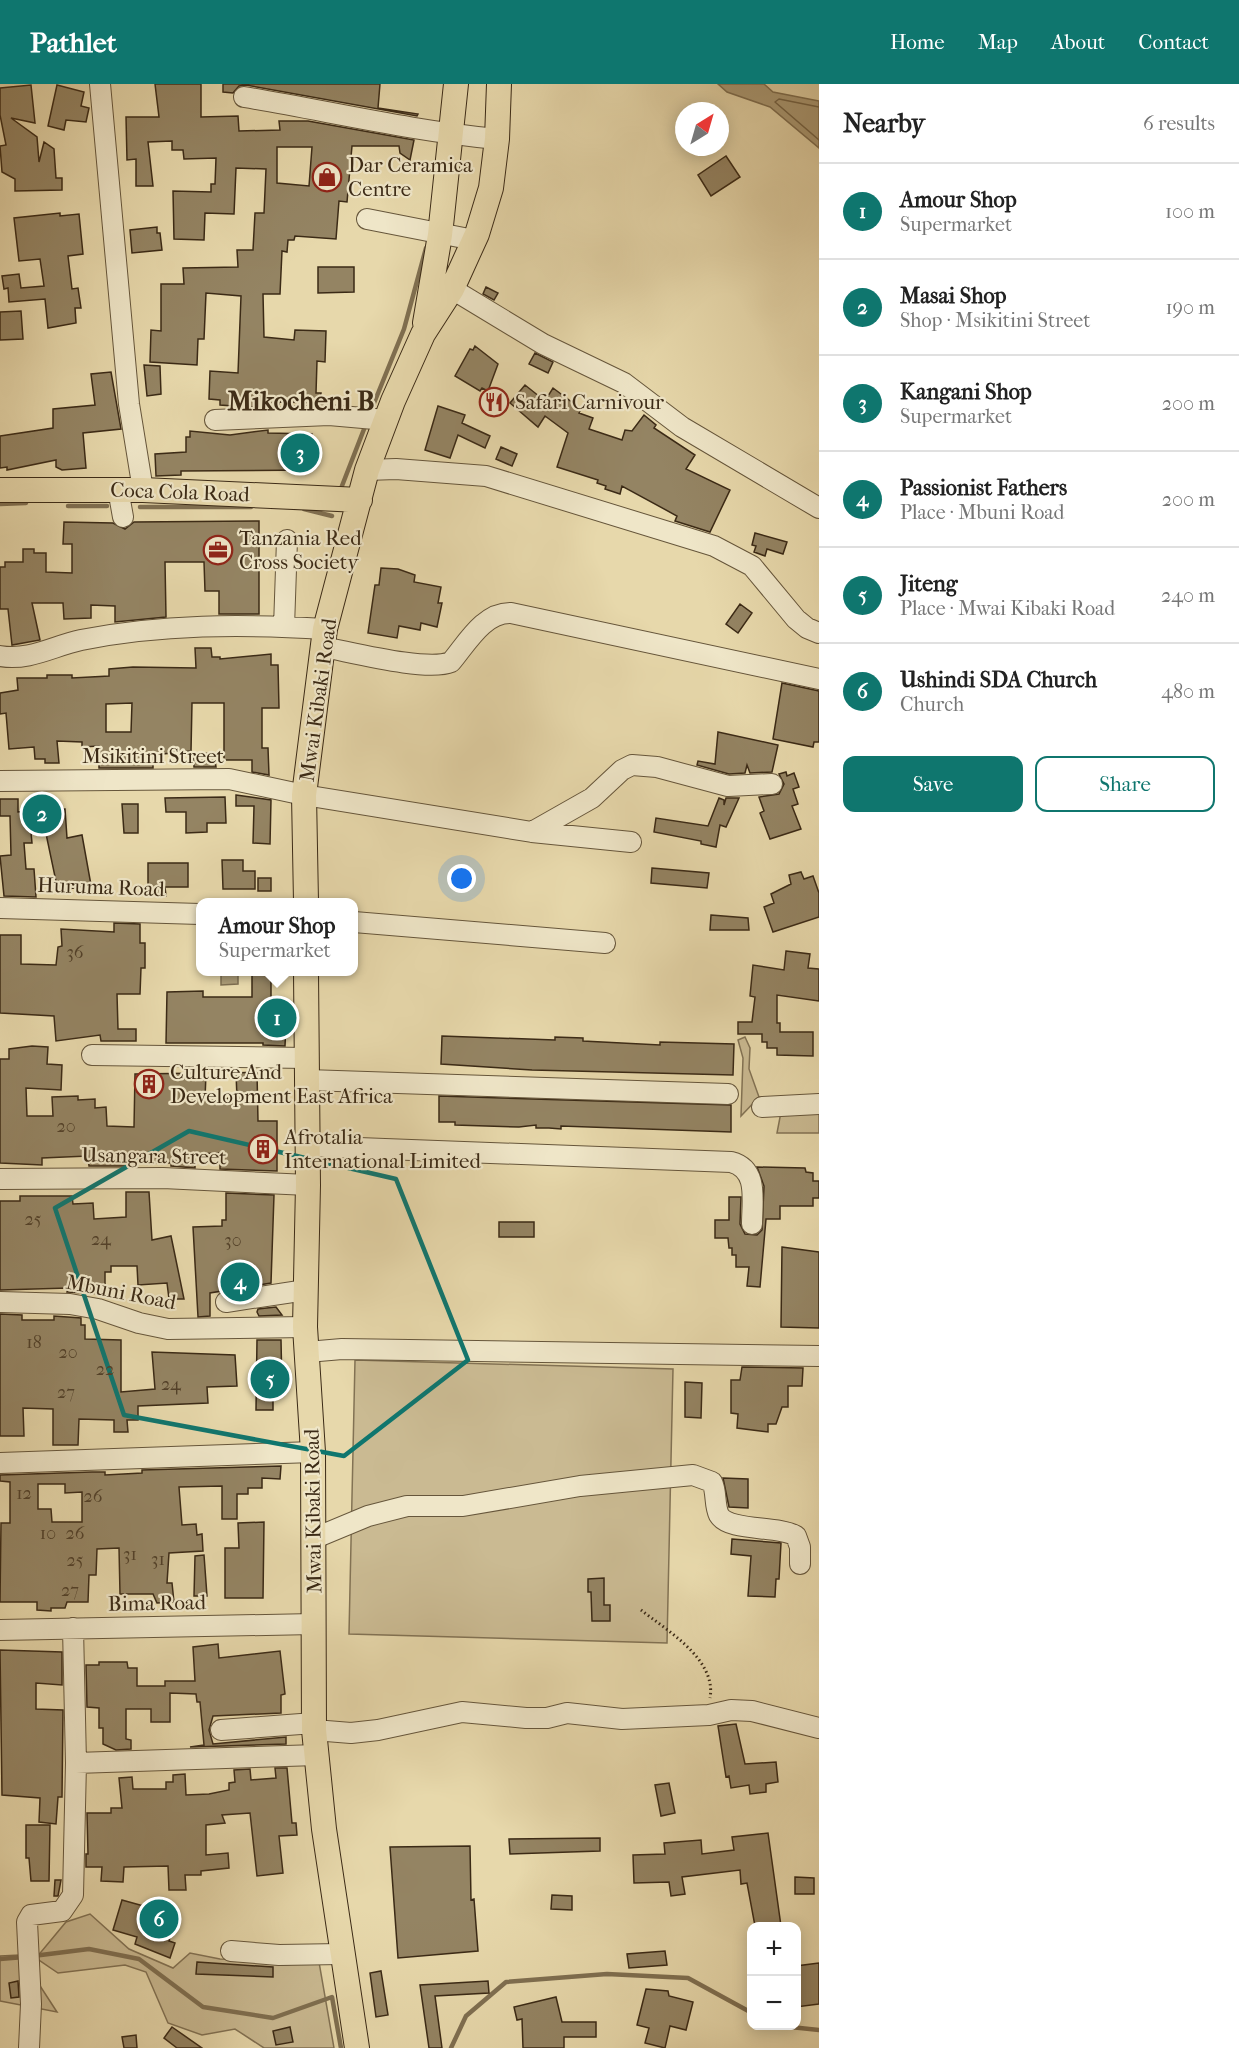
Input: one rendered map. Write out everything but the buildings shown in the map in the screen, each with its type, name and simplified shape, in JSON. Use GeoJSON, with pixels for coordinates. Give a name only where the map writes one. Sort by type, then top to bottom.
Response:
{"type":"FeatureCollection","features":[{"type":"Feature","properties":{"kind":"main road","name":"Mwai Kibaki Road"},"geometry":{"type":"LineString","coordinates":[[423,334],[440,236],[456,84]]}},
{"type":"Feature","properties":{"kind":"main road","name":"Mwai Kibaki Road"},"geometry":{"type":"LineString","coordinates":[[306,898],[304,795],[324,638],[367,471],[423,334],[452,289],[474,240],[491,188],[497,139],[499,84]]}},
{"type":"Feature","properties":{"kind":"main road","name":"Coca Cola Road"},"geometry":{"type":"LineString","coordinates":[[0,490],[118,489],[360,500]]}},
{"type":"Feature","properties":{"kind":"main road","name":"Mwai Kibaki Road"},"geometry":{"type":"LineString","coordinates":[[306,976],[308,1185],[305,1327],[313,1452],[315,1538],[314,1726],[324,1829],[341,1954],[357,2048]]}},
{"type":"Feature","properties":{"kind":"street"},"geometry":{"type":"LineString","coordinates":[[100,84],[129,404],[143,490]]}},
{"type":"Feature","properties":{"kind":"street"},"geometry":{"type":"LineString","coordinates":[[244,98],[452,135],[497,139]]}},
{"type":"Feature","properties":{"kind":"street"},"geometry":{"type":"LineString","coordinates":[[367,219],[440,236],[474,240]]}},
{"type":"Feature","properties":{"kind":"street"},"geometry":{"type":"LineString","coordinates":[[452,289],[543,344],[624,383],[682,427],[819,508]]}},
{"type":"Feature","properties":{"kind":"street"},"geometry":{"type":"LineString","coordinates":[[214,420],[329,416],[386,420]]}},
{"type":"Feature","properties":{"kind":"street"},"geometry":{"type":"LineString","coordinates":[[367,471],[396,469],[486,476],[714,546],[752,566],[796,619],[807,628],[819,633]]}},
{"type":"Feature","properties":{"kind":"street"},"geometry":{"type":"LineString","coordinates":[[118,489],[123,517]]}},
{"type":"Feature","properties":{"kind":"street"},"geometry":{"type":"LineString","coordinates":[[284,627],[287,540]]}},
{"type":"Feature","properties":{"kind":"street"},"geometry":{"type":"LineString","coordinates":[[0,656],[37,654],[79,640],[186,626],[284,627],[424,664],[444,664],[451,662],[488,618],[499,612],[819,679]]}},
{"type":"Feature","properties":{"kind":"street"},"geometry":{"type":"LineString","coordinates":[[532,832],[592,798],[622,770],[632,765],[657,767],[728,786],[772,784]]}},
{"type":"Feature","properties":{"kind":"street","name":"Msikitini Street"},"geometry":{"type":"LineString","coordinates":[[0,781],[230,779],[304,795],[532,832],[631,842]]}},
{"type":"Feature","properties":{"kind":"street","name":"Huruma Road"},"geometry":{"type":"LineString","coordinates":[[0,908],[196,915]]}},
{"type":"Feature","properties":{"kind":"street"},"geometry":{"type":"LineString","coordinates":[[358,922],[605,943]]}},
{"type":"Feature","properties":{"kind":"street"},"geometry":{"type":"LineString","coordinates":[[92,1056],[728,1094]]}},
{"type":"Feature","properties":{"kind":"street"},"geometry":{"type":"LineString","coordinates":[[762,1107],[819,1104]]}},
{"type":"Feature","properties":{"kind":"street"},"geometry":{"type":"LineString","coordinates":[[306,1146],[731,1162],[741,1164],[748,1172],[752,1184],[753,1224]]}},
{"type":"Feature","properties":{"kind":"street","name":"Usangara Street"},"geometry":{"type":"LineString","coordinates":[[0,1179],[163,1178],[308,1185]]}},
{"type":"Feature","properties":{"kind":"street"},"geometry":{"type":"LineString","coordinates":[[226,1302],[306,1290]]}},
{"type":"Feature","properties":{"kind":"street","name":"Mbuni Road"},"geometry":{"type":"LineString","coordinates":[[0,1302],[70,1304],[98,1309],[139,1323],[168,1329],[305,1327]]}},
{"type":"Feature","properties":{"kind":"street"},"geometry":{"type":"LineString","coordinates":[[307,1352],[342,1349],[819,1356]]}},
{"type":"Feature","properties":{"kind":"street"},"geometry":{"type":"LineString","coordinates":[[0,1463],[313,1452]]}},
{"type":"Feature","properties":{"kind":"street"},"geometry":{"type":"LineString","coordinates":[[315,1538],[389,1509],[463,1506],[580,1486],[693,1475],[712,1482],[717,1512],[721,1518],[731,1523],[796,1536],[800,1547],[800,1564]]}},
{"type":"Feature","properties":{"kind":"street","name":"Bima Road"},"geometry":{"type":"LineString","coordinates":[[0,1630],[314,1624]]}},
{"type":"Feature","properties":{"kind":"street"},"geometry":{"type":"LineString","coordinates":[[29,2048],[31,1987],[27,1922],[31,1915],[62,1911],[73,1895],[76,1763],[73,1628]]}},
{"type":"Feature","properties":{"kind":"street"},"geometry":{"type":"LineString","coordinates":[[221,1730],[314,1726],[351,1733],[378,1730],[407,1721],[462,1712],[536,1718],[567,1713],[622,1719],[712,1714],[731,1710],[752,1711],[819,1728]]}},
{"type":"Feature","properties":{"kind":"street"},"geometry":{"type":"LineString","coordinates":[[76,1763],[317,1755]]}},
{"type":"Feature","properties":{"kind":"street"},"geometry":{"type":"LineString","coordinates":[[231,1951],[279,1955],[341,1954]]}},
{"type":"Feature","properties":{"kind":"path"},"geometry":{"type":"LineString","coordinates":[[641,1610],[682,1641],[703,1667],[710,1683],[712,1714]]}},
{"type":"Feature","properties":{"kind":"highlighted area"},"geometry":{"type":"Polygon","coordinates":[[[189,1131],[396,1179],[468,1360],[344,1456],[124,1415],[55,1208],[189,1131]]]}},
{"type":"Feature","properties":{"kind":"shaded area"},"geometry":{"type":"Polygon","coordinates":[[[745,1037],[750,1048],[749,1069],[759,1097],[741,1116],[743,1058],[738,1040],[745,1037]]]}},
{"type":"Feature","properties":{"kind":"shaded area"},"geometry":{"type":"Polygon","coordinates":[[[819,1111],[819,1133],[777,1133],[781,1112],[819,1111]]]}},
{"type":"Feature","properties":{"kind":"shaded area"},"geometry":{"type":"Polygon","coordinates":[[[355,1360],[673,1369],[667,1643],[349,1634],[355,1360]]]}},
{"type":"Feature","properties":{"kind":"shaded area"},"geometry":{"type":"Polygon","coordinates":[[[90,1914],[129,1949],[173,1968],[190,1953],[220,1959],[255,1960],[283,1965],[319,1962],[334,2048],[264,2048],[235,2029],[202,2035],[168,2023],[146,1972],[125,1965],[58,1973],[36,1958],[66,1922],[90,1914]]]}},
{"type":"Feature","properties":{"kind":"shaded area"},"geometry":{"type":"Polygon","coordinates":[[[20,1955],[57,2012],[0,2001],[0,1956],[20,1955]]]}},
{"type":"Feature","properties":{"kind":"water"},"geometry":{"type":"Polygon","coordinates":[[[718,84],[764,84],[773,92],[819,101],[819,148],[770,107],[727,92],[718,84]]]}},
{"type":"Feature","properties":{"kind":"water"},"geometry":{"type":"Polygon","coordinates":[[[221,976],[238,976],[238,984],[221,985],[221,976]]]}},
{"type":"Feature","properties":{"kind":"waterway"},"geometry":{"type":"LineString","coordinates":[[370,413],[404,329],[426,248]]}},
{"type":"Feature","properties":{"kind":"waterway"},"geometry":{"type":"LineString","coordinates":[[340,491],[366,424]]}},
{"type":"Feature","properties":{"kind":"waterway"},"geometry":{"type":"LineString","coordinates":[[0,504],[26,503]]}},
{"type":"Feature","properties":{"kind":"waterway"},"geometry":{"type":"LineString","coordinates":[[68,506],[107,506]]}},
{"type":"Feature","properties":{"kind":"waterway"},"geometry":{"type":"LineString","coordinates":[[140,507],[251,507]]}},
{"type":"Feature","properties":{"kind":"waterway"},"geometry":{"type":"LineString","coordinates":[[304,509],[332,516]]}},
{"type":"Feature","properties":{"kind":"waterway"},"geometry":{"type":"LineString","coordinates":[[33,1956],[89,1949],[139,1959],[203,2007],[273,2018],[332,1997],[341,2048]]}},
{"type":"Feature","properties":{"kind":"waterway"},"geometry":{"type":"LineString","coordinates":[[0,1959],[24,1957]]}},
{"type":"Feature","properties":{"kind":"waterway"},"geometry":{"type":"LineString","coordinates":[[451,2048],[466,2016],[506,1982],[607,1974],[688,1978],[747,2010]]}},
{"type":"Feature","properties":{"kind":"waterway"},"geometry":{"type":"LineString","coordinates":[[801,2028],[819,2030]]}},
{"type":"Feature","properties":{"kind":"place","name":"Dar Ceramica Centre"},"geometry":{"type":"Point","coordinates":[327,177]}},
{"type":"Feature","properties":{"kind":"place","name":"Safari Carnivour"},"geometry":{"type":"Point","coordinates":[494,402]}},
{"type":"Feature","properties":{"kind":"place","name":"Kangani Shop"},"geometry":{"type":"Point","coordinates":[300,453]}},
{"type":"Feature","properties":{"kind":"place","name":"Tanzania Red Cross Society"},"geometry":{"type":"Point","coordinates":[218,550]}},
{"type":"Feature","properties":{"kind":"place","name":"Masai Shop"},"geometry":{"type":"Point","coordinates":[42,814]}},
{"type":"Feature","properties":{"kind":"place","name":"Amour Shop"},"geometry":{"type":"Point","coordinates":[277,1018]}},
{"type":"Feature","properties":{"kind":"place","name":"Culture And Development East Africa"},"geometry":{"type":"Point","coordinates":[149,1084]}},
{"type":"Feature","properties":{"kind":"place","name":"Afrotalia International Limited"},"geometry":{"type":"Point","coordinates":[263,1149]}},
{"type":"Feature","properties":{"kind":"place","name":"Passionist Fathers"},"geometry":{"type":"Point","coordinates":[240,1282]}},
{"type":"Feature","properties":{"kind":"place","name":"Jiteng"},"geometry":{"type":"Point","coordinates":[270,1379]}},
{"type":"Feature","properties":{"kind":"place","name":"Ushindi SDA Church"},"geometry":{"type":"Point","coordinates":[159,1919]}},
{"type":"Feature","properties":{"kind":"district","name":"Mikocheni B"},"geometry":{"type":"Point","coordinates":[301,401]}}]}
